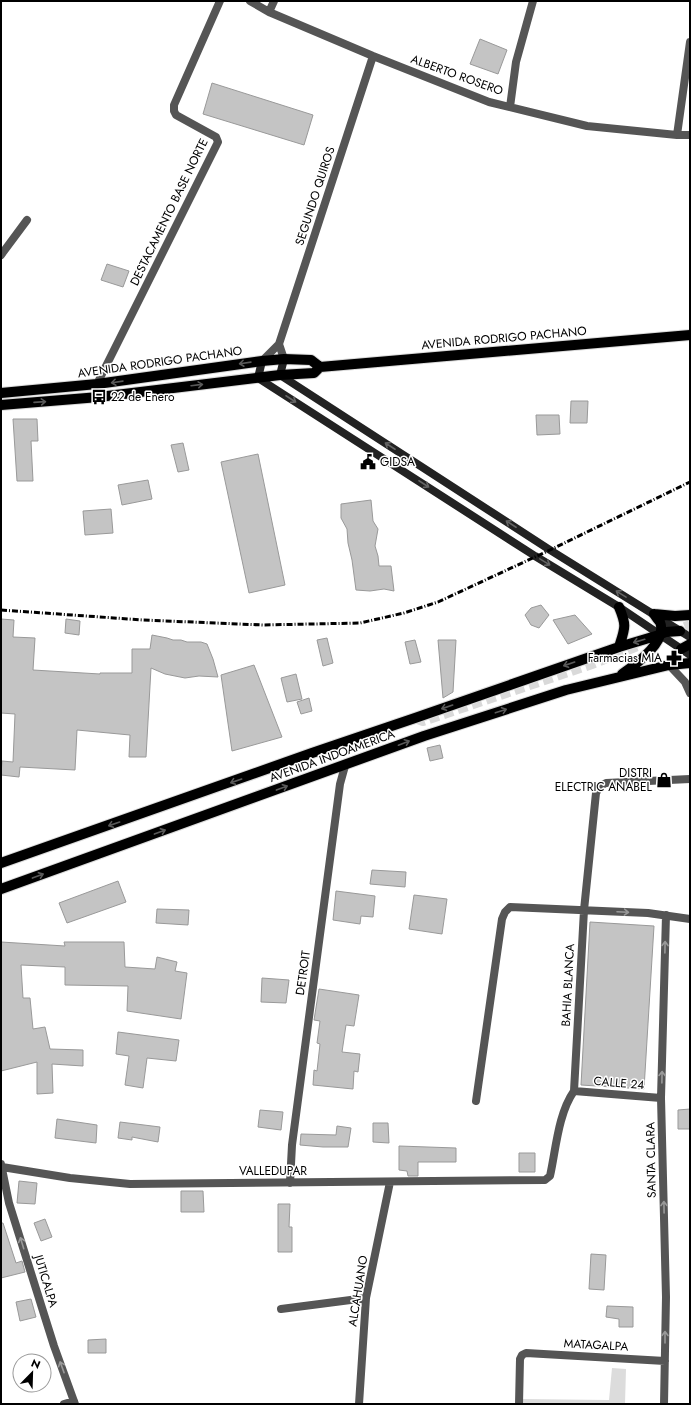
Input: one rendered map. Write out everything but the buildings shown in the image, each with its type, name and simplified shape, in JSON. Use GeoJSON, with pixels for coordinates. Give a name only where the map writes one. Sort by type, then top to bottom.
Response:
{"type":"FeatureCollection","features":[{"type":"Feature","properties":{"kind":"main road","name":"AVENIDA RODRIGO PACHANO"},"geometry":{"type":"LineString","coordinates":[[1,405],[99,397],[280,375],[314,373],[320,367],[690,335]]}},
{"type":"Feature","properties":{"kind":"main road","name":"AVENIDA RODRIGO PACHANO"},"geometry":{"type":"LineString","coordinates":[[1,393],[97,384],[284,359],[311,360],[320,367]]}},
{"type":"Feature","properties":{"kind":"main road"},"geometry":{"type":"LineString","coordinates":[[619,607],[625,621],[624,631],[619,647]]}},
{"type":"Feature","properties":{"kind":"main road"},"geometry":{"type":"LineString","coordinates":[[654,614],[675,616],[690,615]]}},
{"type":"Feature","properties":{"kind":"main road"},"geometry":{"type":"LineString","coordinates":[[654,614],[660,623],[660,636]]}},
{"type":"Feature","properties":{"kind":"main road","name":"AVENIDA INDOAMERICA"},"geometry":{"type":"LineString","coordinates":[[1,863],[312,753],[619,647],[660,636],[666,632],[680,631]]}},
{"type":"Feature","properties":{"kind":"main road","name":"AVENIDA INDOAMERICA"},"geometry":{"type":"LineString","coordinates":[[1,889],[431,734],[566,690],[619,677],[643,659],[652,650],[660,636]]}},
{"type":"Feature","properties":{"kind":"main road"},"geometry":{"type":"LineString","coordinates":[[619,677],[669,665],[690,663]]}},
{"type":"Feature","properties":{"kind":"street","name":"DESTACAMENTO BASE NORTE"},"geometry":{"type":"LineString","coordinates":[[97,384],[218,142],[216,137],[176,115],[174,105],[220,1]]}},
{"type":"Feature","properties":{"kind":"street","name":"ALBERTO ROSERO"},"geometry":{"type":"LineString","coordinates":[[250,1],[268,12],[489,102],[587,126],[690,136]]}},
{"type":"Feature","properties":{"kind":"street"},"geometry":{"type":"LineString","coordinates":[[268,12],[274,1]]}},
{"type":"Feature","properties":{"kind":"street"},"geometry":{"type":"LineString","coordinates":[[510,107],[516,62],[533,1]]}},
{"type":"Feature","properties":{"kind":"street"},"geometry":{"type":"LineString","coordinates":[[677,135],[690,42]]}},
{"type":"Feature","properties":{"kind":"street","name":"SEGUNDO QUIROS"},"geometry":{"type":"LineString","coordinates":[[279,344],[373,56]]}},
{"type":"Feature","properties":{"kind":"street"},"geometry":{"type":"LineString","coordinates":[[1,255],[27,220]]}},
{"type":"Feature","properties":{"kind":"street"},"geometry":{"type":"LineString","coordinates":[[690,637],[550,550],[280,375],[284,359],[279,344],[262,361],[258,378],[535,556],[619,607],[660,636],[685,647],[690,655]]}},
{"type":"Feature","properties":{"kind":"street"},"geometry":{"type":"LineString","coordinates":[[669,665],[685,682],[690,693]]}},
{"type":"Feature","properties":{"kind":"street","name":"DETROIT"},"geometry":{"type":"LineString","coordinates":[[290,1184],[293,1137],[340,784],[345,766]]}},
{"type":"Feature","properties":{"kind":"street","name":"BAHIA BLANCA"},"geometry":{"type":"LineString","coordinates":[[545,1180],[550,1176],[562,1114],[567,1101],[574,1091],[584,910],[596,793],[600,786],[606,783],[690,778]]}},
{"type":"Feature","properties":{"kind":"street"},"geometry":{"type":"LineString","coordinates":[[476,1101],[502,919],[505,912],[510,908],[584,910],[666,915],[690,919]]}},
{"type":"Feature","properties":{"kind":"street","name":"SANTA CLARA"},"geometry":{"type":"LineString","coordinates":[[664,1404],[665,1289],[662,1098],[666,915]]}},
{"type":"Feature","properties":{"kind":"street","name":"CALLE 24"},"geometry":{"type":"LineString","coordinates":[[574,1091],[662,1098]]}},
{"type":"Feature","properties":{"kind":"street","name":"VALLEDUPAR"},"geometry":{"type":"LineString","coordinates":[[2,1165],[70,1178],[130,1184],[290,1184],[545,1180]]}},
{"type":"Feature","properties":{"kind":"street","name":"JUTICALPA"},"geometry":{"type":"LineString","coordinates":[[2,1165],[5,1204],[74,1402]]}},
{"type":"Feature","properties":{"kind":"street","name":"ALCAHUANO"},"geometry":{"type":"LineString","coordinates":[[359,1404],[366,1298],[390,1182]]}},
{"type":"Feature","properties":{"kind":"street"},"geometry":{"type":"LineString","coordinates":[[281,1309],[366,1298]]}},
{"type":"Feature","properties":{"kind":"street","name":"MATAGALPA"},"geometry":{"type":"LineString","coordinates":[[519,1404],[520,1359],[522,1355],[526,1353],[665,1361]]}},
{"type":"Feature","properties":{"kind":"street"},"geometry":{"type":"LineString","coordinates":[[64,1404],[74,1402]]}},
{"type":"Feature","properties":{"kind":"shaded area"},"geometry":{"type":"Polygon","coordinates":[[[612,1368],[626,1369],[625,1404],[522,1404],[522,1399],[609,1400],[612,1368]]]}},
{"type":"Feature","properties":{"kind":"tunnel"},"geometry":{"type":"LineString","coordinates":[[671,633],[690,625]]}},
{"type":"Feature","properties":{"kind":"tunnel"},"geometry":{"type":"LineString","coordinates":[[415,718],[423,721],[592,664],[640,645]]}},
{"type":"Feature","properties":{"kind":"railway"},"geometry":{"type":"LineString","coordinates":[[1,610],[143,620],[263,625],[360,623],[404,613],[438,602],[550,550],[690,482]]}},
{"type":"Feature","properties":{"kind":"place","name":"22 de Enero"},"geometry":{"type":"Point","coordinates":[99,397]}},
{"type":"Feature","properties":{"kind":"place","name":"GIDSA"},"geometry":{"type":"Point","coordinates":[368,462]}},
{"type":"Feature","properties":{"kind":"place","name":"Farmacias MIA"},"geometry":{"type":"Point","coordinates":[674,658]}},
{"type":"Feature","properties":{"kind":"place","name":"DISTRI ELECTRIC ANABEL"},"geometry":{"type":"Point","coordinates":[664,780]}}]}
